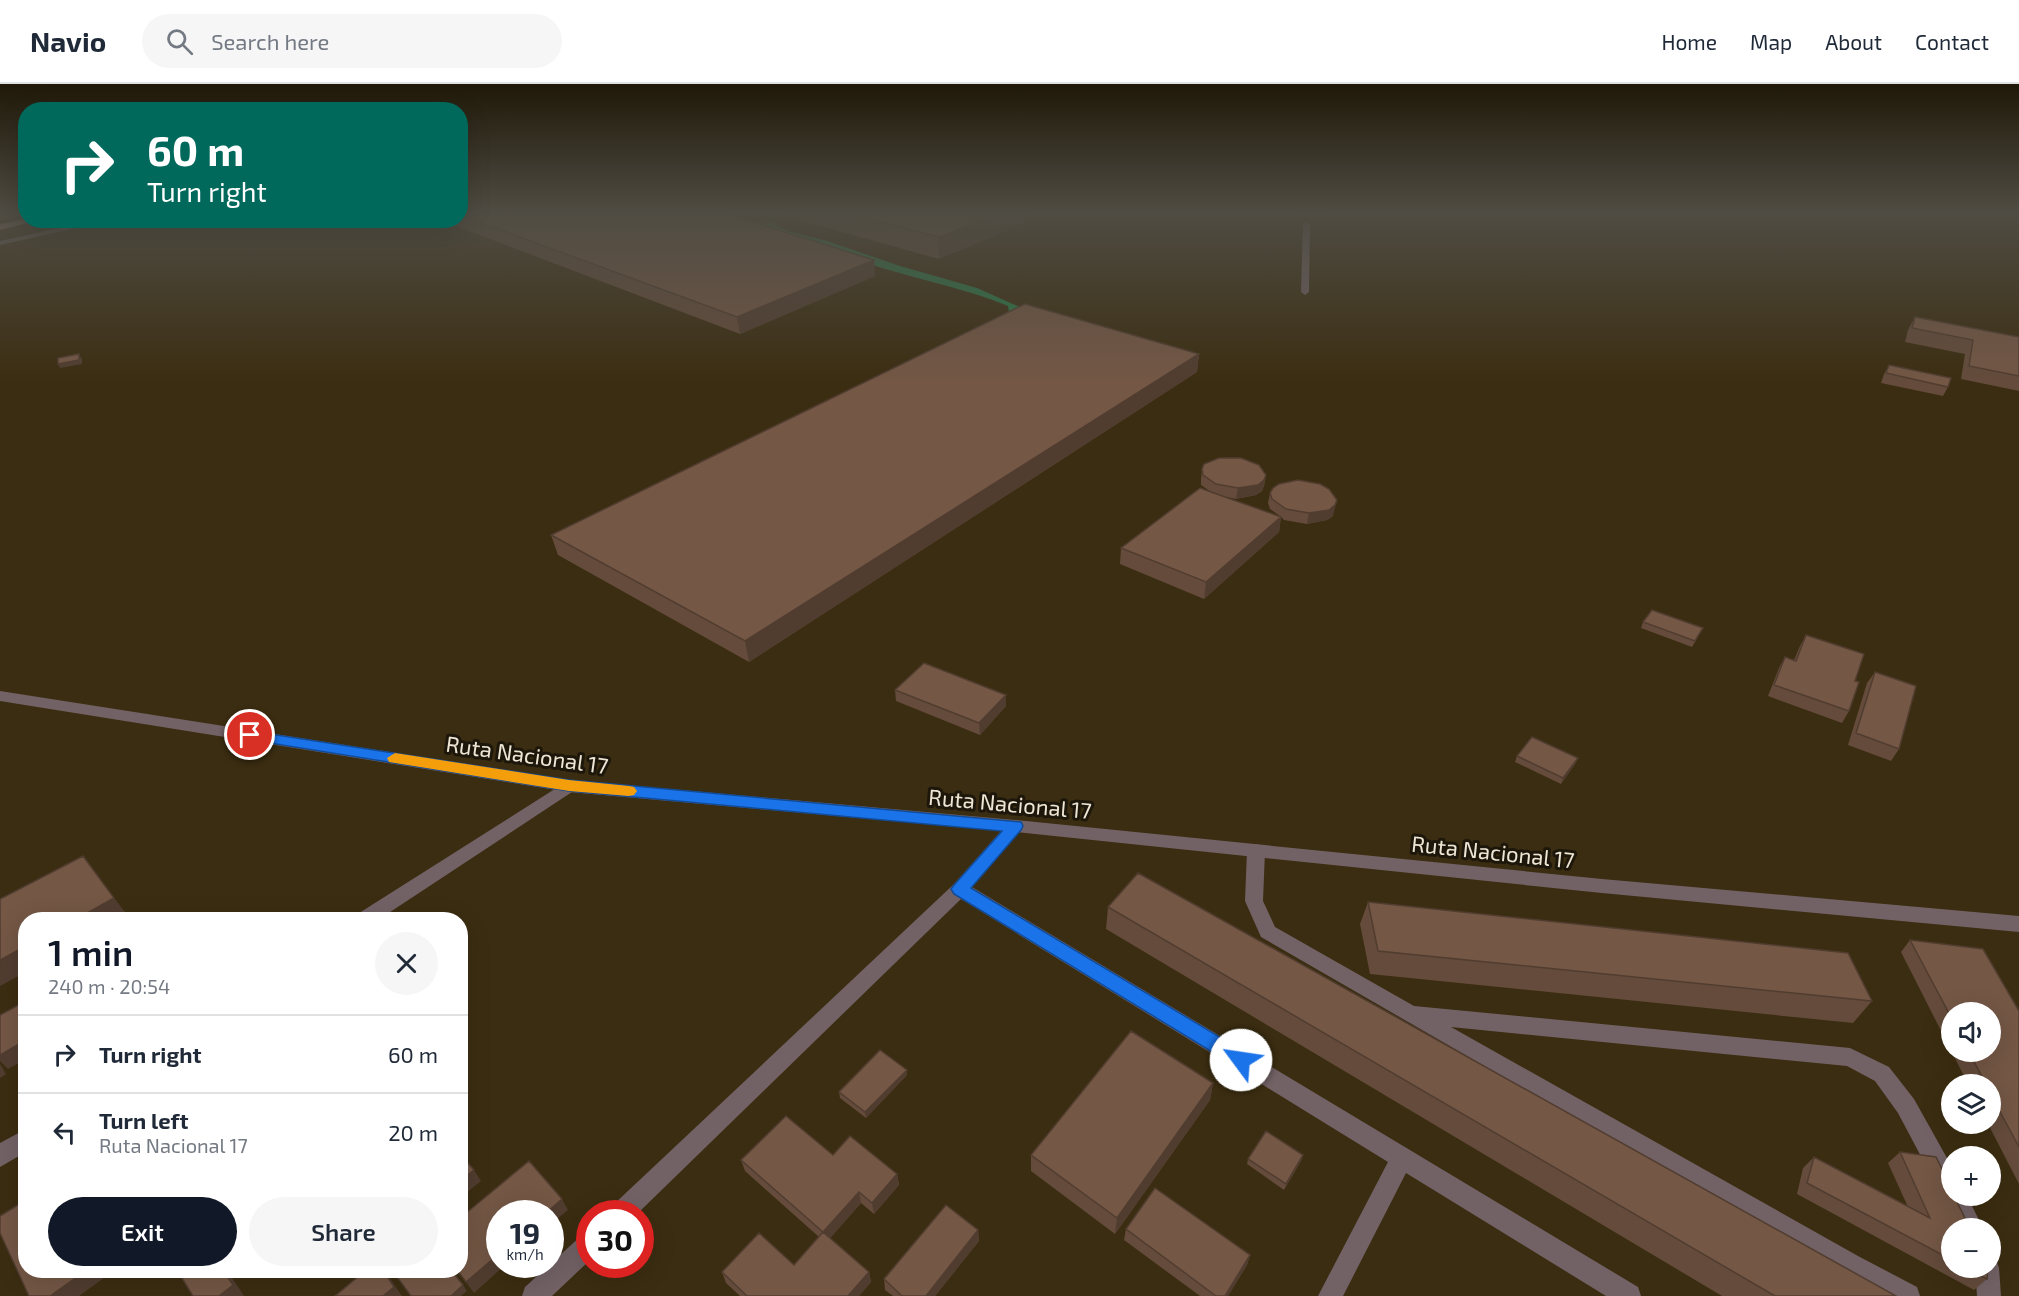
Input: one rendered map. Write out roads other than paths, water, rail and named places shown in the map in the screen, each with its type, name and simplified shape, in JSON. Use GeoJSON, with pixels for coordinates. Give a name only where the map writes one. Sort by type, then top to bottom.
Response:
{"type":"FeatureCollection","features":[{"type":"Feature","properties":{"kind":"street"},"geometry":{"type":"LineString","coordinates":[[1305,271],[1305,292]]}},
{"type":"Feature","properties":{"kind":"street","name":"Ruta Nacional 17"},"geometry":{"type":"LineString","coordinates":[[0,696],[569,786],[1015,826],[1602,886],[2019,924]]}},
{"type":"Feature","properties":{"kind":"street"},"geometry":{"type":"LineString","coordinates":[[375,912],[569,786]]}},
{"type":"Feature","properties":{"kind":"street"},"geometry":{"type":"LineString","coordinates":[[635,1200],[960,889],[1015,826]]}},
{"type":"Feature","properties":{"kind":"street"},"geometry":{"type":"LineString","coordinates":[[1256,851],[1254,901],[1268,932],[1908,1296]]}},
{"type":"Feature","properties":{"kind":"street"},"geometry":{"type":"LineString","coordinates":[[960,889],[1629,1296]]}},
{"type":"Feature","properties":{"kind":"street"},"geometry":{"type":"LineString","coordinates":[[1409,1014],[1850,1057],[1882,1074],[1906,1106],[1941,1170]]}},
{"type":"Feature","properties":{"kind":"street"},"geometry":{"type":"LineString","coordinates":[[0,1156],[18,1144]]}},
{"type":"Feature","properties":{"kind":"street"},"geometry":{"type":"LineString","coordinates":[[1330,1296],[1402,1158]]}},
{"type":"Feature","properties":{"kind":"street"},"geometry":{"type":"LineString","coordinates":[[534,1296],[576,1256]]}},
{"type":"Feature","properties":{"kind":"street"},"geometry":{"type":"LineString","coordinates":[[1988,1278],[1989,1296]]}}]}
